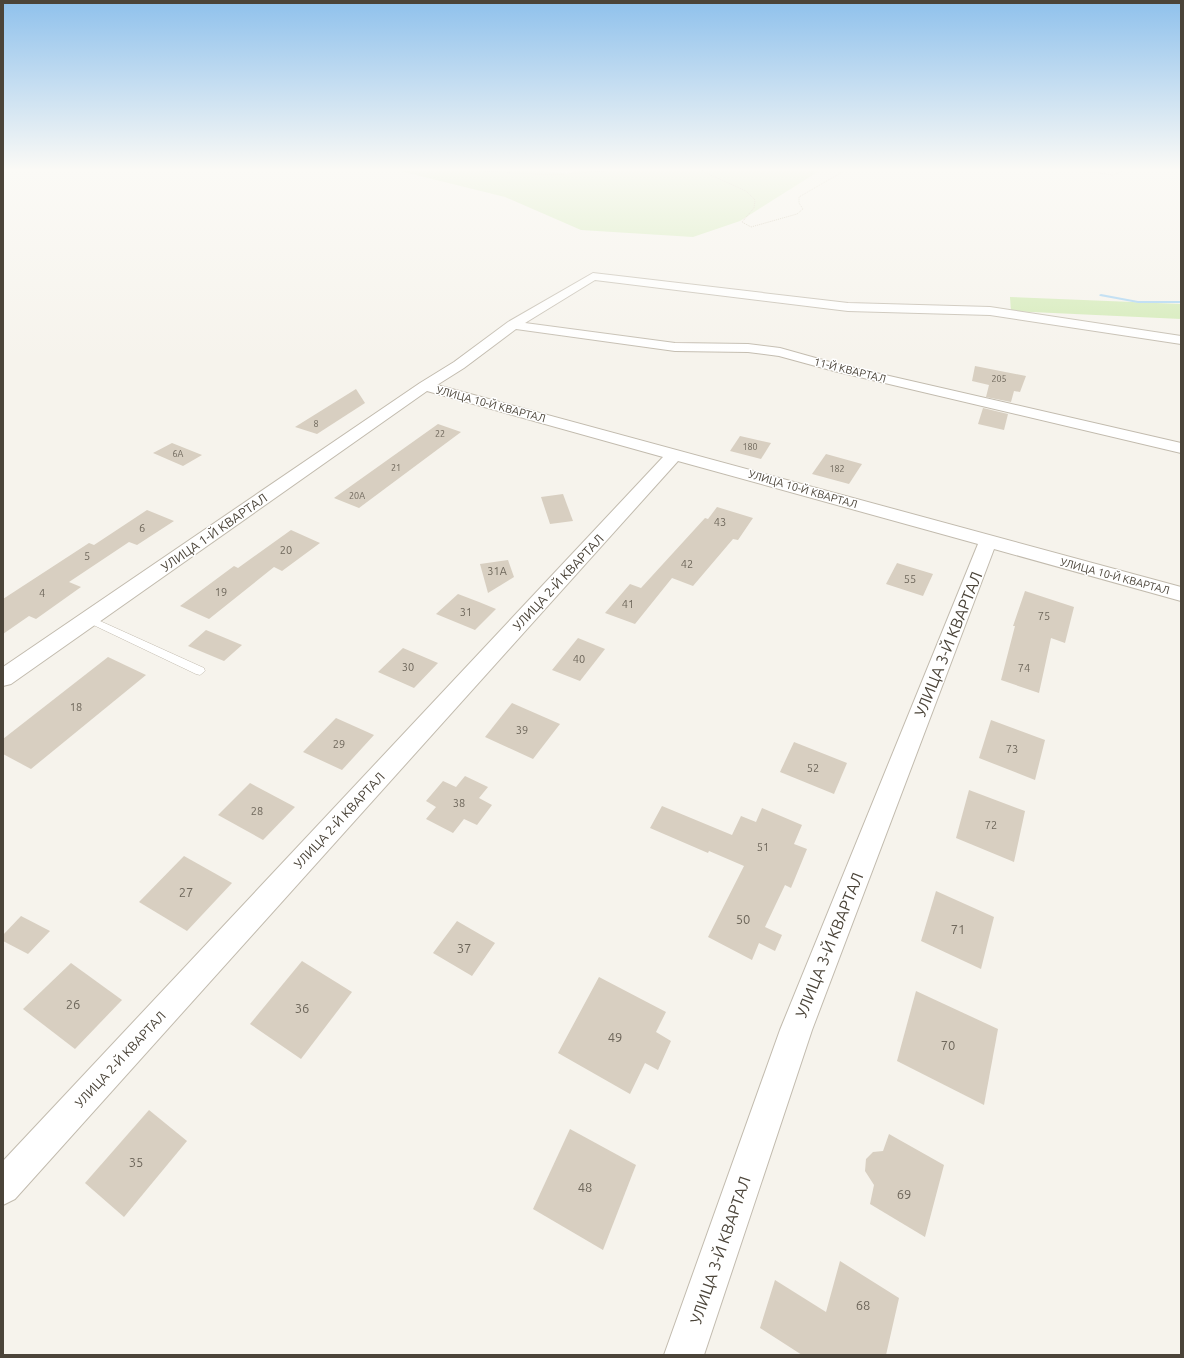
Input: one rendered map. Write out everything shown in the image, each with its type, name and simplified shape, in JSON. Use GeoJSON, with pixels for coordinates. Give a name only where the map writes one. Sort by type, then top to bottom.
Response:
{"type":"FeatureCollection","features":[{"type":"Feature","properties":{"kind":"street","name":"УЛИЦА 1-Й КВАРТАЛ"},"geometry":{"type":"LineString","coordinates":[[3,678],[425,386],[459,365],[513,324],[593,276],[848,307],[990,311],[1181,340]]}},
{"type":"Feature","properties":{"kind":"street","name":"11-Й КВАРТАЛ"},"geometry":{"type":"LineString","coordinates":[[513,324],[675,347],[748,348],[780,352],[1181,448]]}},
{"type":"Feature","properties":{"kind":"street","name":"УЛИЦА 10-Й КВАРТАЛ"},"geometry":{"type":"LineString","coordinates":[[425,386],[1181,594]]}},
{"type":"Feature","properties":{"kind":"street","name":"УЛИЦА 2-Й КВАРТАЛ"},"geometry":{"type":"LineString","coordinates":[[3,1187],[675,454]]}},
{"type":"Feature","properties":{"kind":"street","name":"УЛИЦА 3-Й КВАРТАЛ"},"geometry":{"type":"LineString","coordinates":[[684,1355],[796,1030],[988,541]]}},
{"type":"Feature","properties":{"kind":"lane"},"geometry":{"type":"LineString","coordinates":[[89,618],[200,671]]}},
{"type":"Feature","properties":{"kind":"green space"},"geometry":{"type":"Polygon","coordinates":[[[651,234],[701,234],[693,237],[651,234]]]}},
{"type":"Feature","properties":{"kind":"green space"},"geometry":{"type":"Polygon","coordinates":[[[1010,297],[1181,304],[1181,319],[1011,311],[1010,297]]]}},
{"type":"Feature","properties":{"kind":"building"},"geometry":{"type":"Polygon","coordinates":[[[975,366],[1026,376],[1020,392],[1014,391],[1011,402],[986,397],[989,385],[972,381],[975,366]]]}},
{"type":"Feature","properties":{"kind":"building"},"geometry":{"type":"Polygon","coordinates":[[[356,389],[365,403],[317,434],[295,427],[356,389]]]}},
{"type":"Feature","properties":{"kind":"building"},"geometry":{"type":"Polygon","coordinates":[[[983,408],[1008,414],[1004,430],[978,424],[983,408]]]}},
{"type":"Feature","properties":{"kind":"building"},"geometry":{"type":"Polygon","coordinates":[[[438,424],[461,432],[359,508],[334,498],[438,424]]]}},
{"type":"Feature","properties":{"kind":"building"},"geometry":{"type":"Polygon","coordinates":[[[740,436],[771,443],[761,459],[730,451],[740,436]]]}},
{"type":"Feature","properties":{"kind":"building"},"geometry":{"type":"Polygon","coordinates":[[[172,443],[202,455],[183,466],[153,453],[172,443]]]}},
{"type":"Feature","properties":{"kind":"building"},"geometry":{"type":"Polygon","coordinates":[[[826,454],[862,464],[849,484],[812,474],[826,454]]]}},
{"type":"Feature","properties":{"kind":"building"},"geometry":{"type":"Polygon","coordinates":[[[563,494],[573,521],[550,524],[541,497],[563,494]]]}},
{"type":"Feature","properties":{"kind":"building"},"geometry":{"type":"Polygon","coordinates":[[[717,507],[753,518],[738,540],[733,539],[693,586],[672,578],[635,624],[605,613],[630,584],[641,588],[705,518],[708,519],[717,507]]]}},
{"type":"Feature","properties":{"kind":"building"},"geometry":{"type":"Polygon","coordinates":[[[147,510],[174,521],[137,545],[129,542],[69,582],[81,587],[36,619],[29,616],[3,634],[3,599],[89,543],[94,545],[147,510]]]}},
{"type":"Feature","properties":{"kind":"building"},"geometry":{"type":"Polygon","coordinates":[[[291,530],[320,543],[282,571],[274,567],[209,619],[180,606],[234,566],[238,568],[291,530]]]}},
{"type":"Feature","properties":{"kind":"building"},"geometry":{"type":"Polygon","coordinates":[[[508,560],[514,577],[488,593],[480,564],[508,560]]]}},
{"type":"Feature","properties":{"kind":"building"},"geometry":{"type":"Polygon","coordinates":[[[897,563],[933,574],[923,596],[886,584],[897,563]]]}},
{"type":"Feature","properties":{"kind":"building"},"geometry":{"type":"Polygon","coordinates":[[[1025,591],[1074,607],[1065,643],[1051,638],[1039,693],[1001,680],[1015,626],[1013,626],[1025,591]]]}},
{"type":"Feature","properties":{"kind":"building"},"geometry":{"type":"Polygon","coordinates":[[[458,594],[496,609],[475,630],[436,614],[458,594]]]}},
{"type":"Feature","properties":{"kind":"building"},"geometry":{"type":"Polygon","coordinates":[[[206,630],[242,645],[224,661],[188,646],[206,630]]]}},
{"type":"Feature","properties":{"kind":"building"},"geometry":{"type":"Polygon","coordinates":[[[578,638],[605,649],[580,681],[552,670],[578,638]]]}},
{"type":"Feature","properties":{"kind":"building"},"geometry":{"type":"Polygon","coordinates":[[[403,648],[438,663],[414,688],[378,672],[403,648]]]}},
{"type":"Feature","properties":{"kind":"building"},"geometry":{"type":"Polygon","coordinates":[[[108,657],[146,675],[31,769],[3,754],[3,739],[108,657]]]}},
{"type":"Feature","properties":{"kind":"building"},"geometry":{"type":"Polygon","coordinates":[[[512,703],[560,724],[533,759],[485,737],[512,703]]]}},
{"type":"Feature","properties":{"kind":"building"},"geometry":{"type":"Polygon","coordinates":[[[336,718],[374,735],[342,770],[303,752],[336,718]]]}},
{"type":"Feature","properties":{"kind":"building"},"geometry":{"type":"Polygon","coordinates":[[[991,720],[1045,740],[1035,780],[979,758],[991,720]]]}},
{"type":"Feature","properties":{"kind":"building"},"geometry":{"type":"Polygon","coordinates":[[[794,742],[847,763],[834,794],[780,772],[794,742]]]}},
{"type":"Feature","properties":{"kind":"building"},"geometry":{"type":"Polygon","coordinates":[[[465,776],[488,787],[479,798],[492,805],[477,825],[464,819],[453,833],[426,819],[436,807],[426,801],[443,781],[456,787],[465,776]]]}},
{"type":"Feature","properties":{"kind":"building"},"geometry":{"type":"Polygon","coordinates":[[[250,783],[295,807],[263,840],[218,815],[250,783]]]}},
{"type":"Feature","properties":{"kind":"building"},"geometry":{"type":"Polygon","coordinates":[[[969,790],[1025,811],[1014,862],[956,838],[969,790]]]}},
{"type":"Feature","properties":{"kind":"building"},"geometry":{"type":"Polygon","coordinates":[[[662,806],[732,835],[741,816],[756,822],[762,808],[802,825],[794,844],[807,849],[791,888],[785,885],[765,927],[782,935],[775,951],[759,943],[752,960],[708,937],[744,866],[709,851],[708,853],[650,828],[662,806]]]}},
{"type":"Feature","properties":{"kind":"building"},"geometry":{"type":"Polygon","coordinates":[[[184,856],[232,883],[187,931],[139,902],[184,856]]]}},
{"type":"Feature","properties":{"kind":"building"},"geometry":{"type":"Polygon","coordinates":[[[936,891],[994,917],[981,969],[921,941],[936,891]]]}},
{"type":"Feature","properties":{"kind":"building"},"geometry":{"type":"Polygon","coordinates":[[[21,916],[50,931],[28,954],[3,941],[3,935],[21,916]]]}},
{"type":"Feature","properties":{"kind":"building"},"geometry":{"type":"Polygon","coordinates":[[[457,921],[495,943],[472,976],[433,953],[457,921]]]}},
{"type":"Feature","properties":{"kind":"building"},"geometry":{"type":"Polygon","coordinates":[[[302,961],[352,992],[301,1059],[250,1024],[302,961]]]}},
{"type":"Feature","properties":{"kind":"building"},"geometry":{"type":"Polygon","coordinates":[[[71,963],[122,1000],[75,1049],[23,1009],[71,963]]]}},
{"type":"Feature","properties":{"kind":"building"},"geometry":{"type":"Polygon","coordinates":[[[599,977],[666,1012],[656,1032],[671,1041],[658,1070],[645,1063],[630,1094],[558,1053],[599,977]]]}},
{"type":"Feature","properties":{"kind":"building"},"geometry":{"type":"Polygon","coordinates":[[[916,991],[998,1029],[984,1105],[897,1061],[916,991]]]}},
{"type":"Feature","properties":{"kind":"building"},"geometry":{"type":"Polygon","coordinates":[[[149,1110],[187,1141],[124,1217],[85,1183],[149,1110]]]}},
{"type":"Feature","properties":{"kind":"building"},"geometry":{"type":"Polygon","coordinates":[[[570,1129],[636,1165],[603,1250],[533,1209],[570,1129]]]}},
{"type":"Feature","properties":{"kind":"building"},"geometry":{"type":"Polygon","coordinates":[[[889,1134],[944,1165],[925,1237],[870,1204],[874,1185],[865,1171],[866,1159],[873,1152],[883,1151],[889,1134]]]}},
{"type":"Feature","properties":{"kind":"building"},"geometry":{"type":"Polygon","coordinates":[[[840,1261],[899,1298],[886,1355],[802,1355],[760,1328],[775,1280],[826,1312],[840,1261]]]}},
{"type":"Feature","properties":{"kind":"waterway"},"geometry":{"type":"LineString","coordinates":[[1101,295],[1138,302],[1181,302]]}}]}
